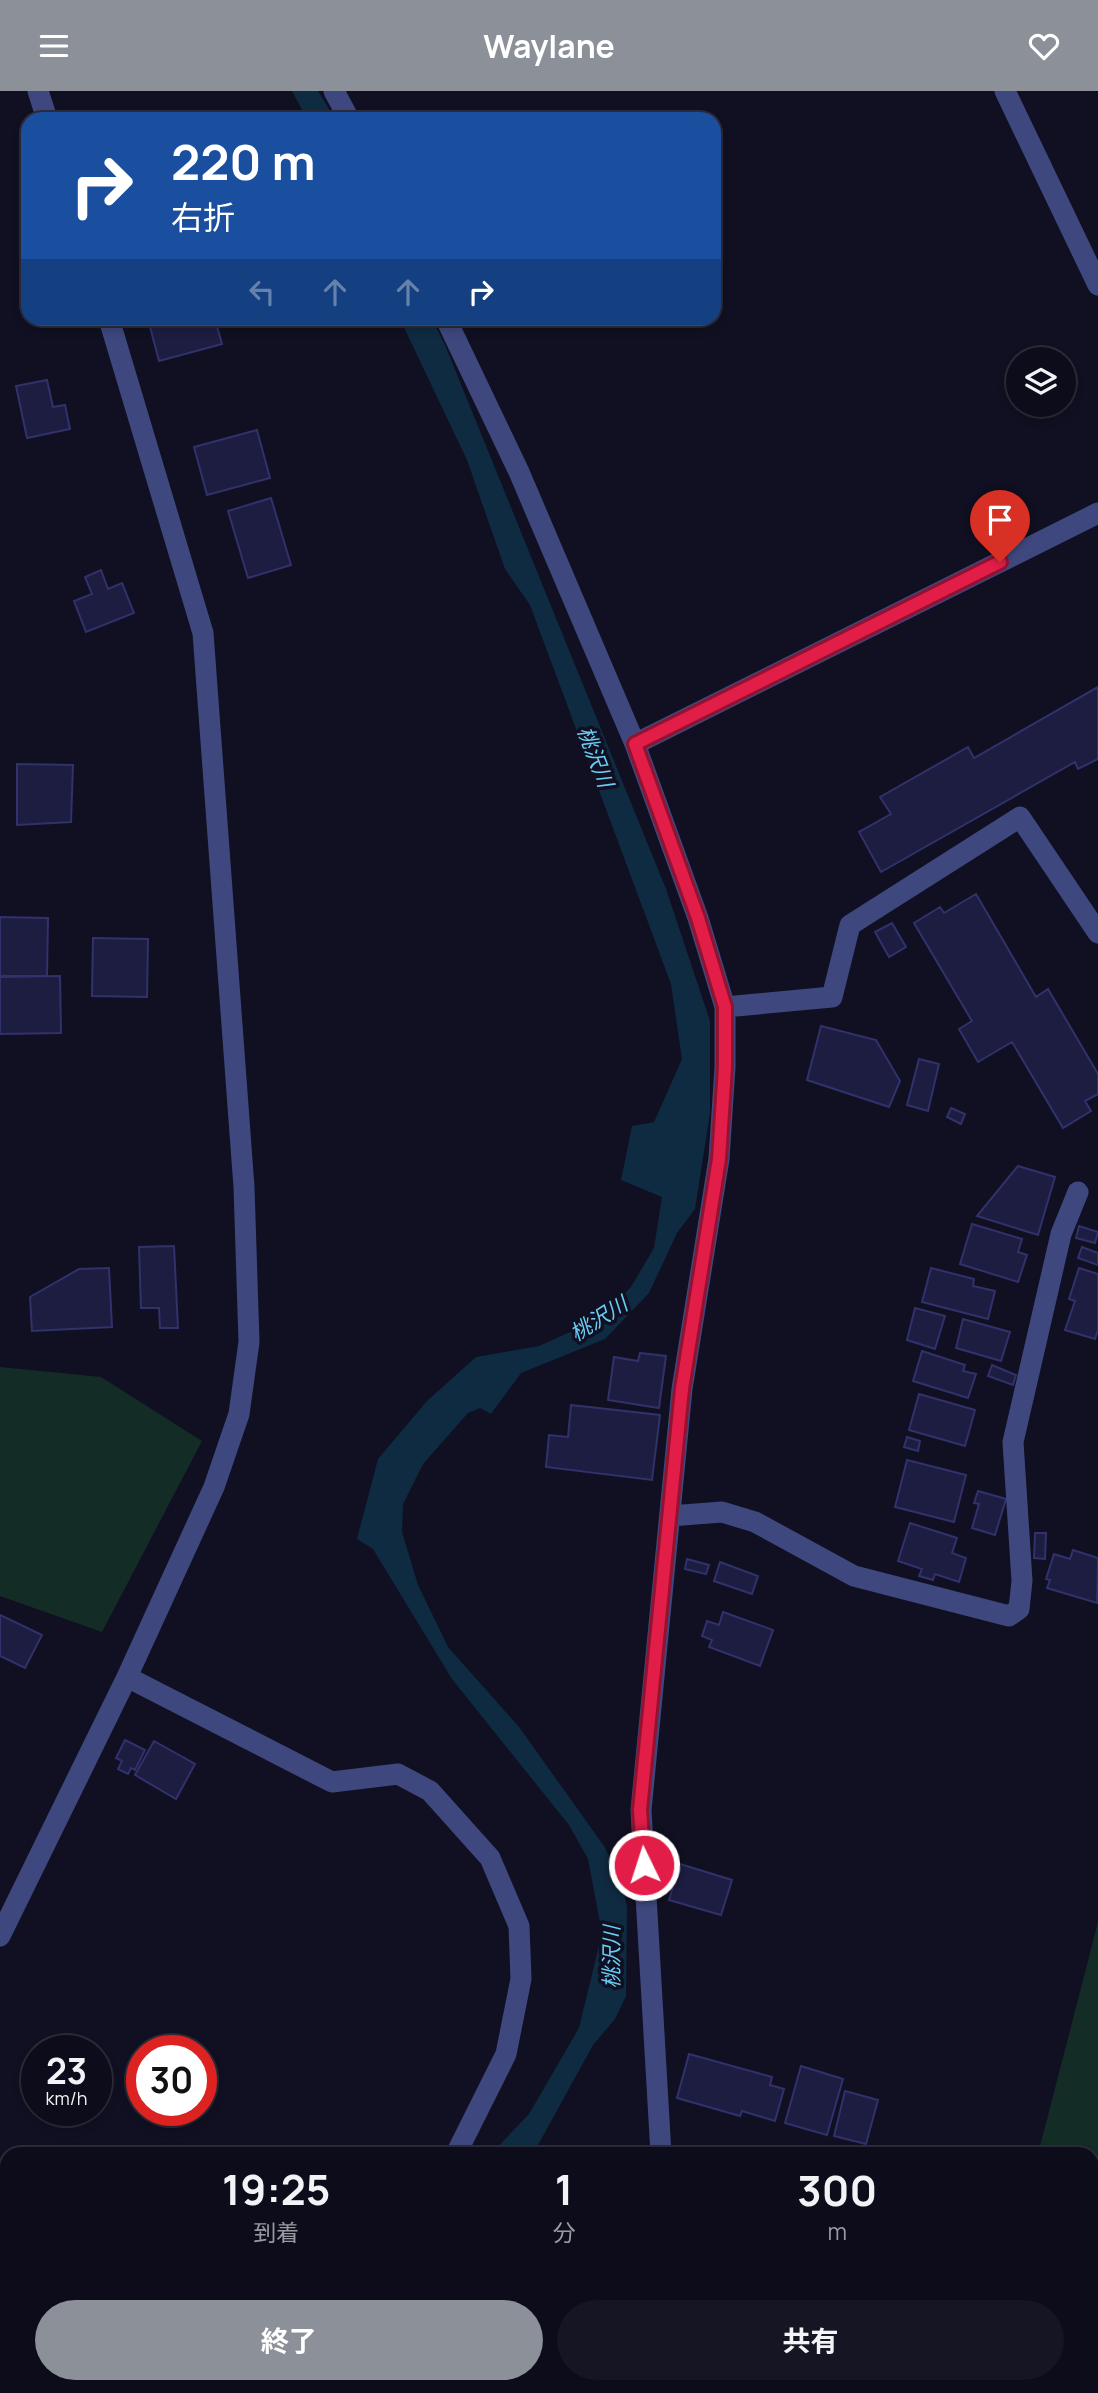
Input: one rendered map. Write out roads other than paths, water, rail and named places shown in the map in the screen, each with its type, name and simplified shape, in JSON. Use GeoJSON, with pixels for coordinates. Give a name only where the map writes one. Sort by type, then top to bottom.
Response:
{"type":"FeatureCollection","features":[{"type":"Feature","properties":{"kind":"street"},"geometry":{"type":"LineString","coordinates":[[38,91],[45,112]]}},
{"type":"Feature","properties":{"kind":"street"},"geometry":{"type":"LineString","coordinates":[[334,91],[345,112]]}},
{"type":"Feature","properties":{"kind":"street"},"geometry":{"type":"LineString","coordinates":[[1005,91],[1098,285]]}},
{"type":"Feature","properties":{"kind":"street"},"geometry":{"type":"LineString","coordinates":[[0,1936],[127,1677],[214,1487],[239,1414],[249,1342],[244,1187],[203,633],[112,326]]}},
{"type":"Feature","properties":{"kind":"street"},"geometry":{"type":"LineString","coordinates":[[449,326],[519,472],[635,744],[698,918],[725,1007],[725,1067],[719,1159],[682,1389],[640,1810],[661,2147]]}},
{"type":"Feature","properties":{"kind":"street"},"geometry":{"type":"LineString","coordinates":[[635,744],[1098,513]]}},
{"type":"Feature","properties":{"kind":"street"},"geometry":{"type":"LineString","coordinates":[[725,1007],[832,997],[850,925],[1020,817],[1098,933]]}},
{"type":"Feature","properties":{"kind":"street"},"geometry":{"type":"LineString","coordinates":[[670,1516],[722,1512],[755,1522],[854,1576],[1009,1616],[1019,1609],[1021,1581],[1013,1442],[1061,1234],[1078,1192]]}},
{"type":"Feature","properties":{"kind":"street"},"geometry":{"type":"LineString","coordinates":[[127,1677],[332,1782],[398,1774],[430,1791],[490,1858],[519,1927],[521,1979],[506,2054],[460,2147]]}},
{"type":"Feature","properties":{"kind":"water"},"geometry":{"type":"Polygon","coordinates":[[[292,91],[318,91],[331,112],[303,112],[292,91]]]}},
{"type":"Feature","properties":{"kind":"water","name":"桃沢川"},"geometry":{"type":"Polygon","coordinates":[[[403,326],[436,326],[445,345],[666,889],[710,1021],[710,1113],[695,1209],[677,1233],[649,1293],[605,1339],[521,1373],[491,1414],[480,1408],[468,1413],[423,1464],[403,1504],[402,1532],[418,1585],[448,1647],[519,1727],[604,1846],[620,1878],[627,1906],[626,1996],[615,2019],[593,2045],[537,2147],[498,2147],[529,2114],[579,2028],[602,1933],[588,1859],[569,1825],[452,1679],[373,1549],[357,1539],[378,1459],[427,1401],[476,1357],[539,1346],[597,1320],[631,1287],[654,1248],[662,1197],[621,1180],[632,1126],[654,1122],[682,1059],[671,984],[530,605],[505,569],[467,460],[403,326]]]}}]}
